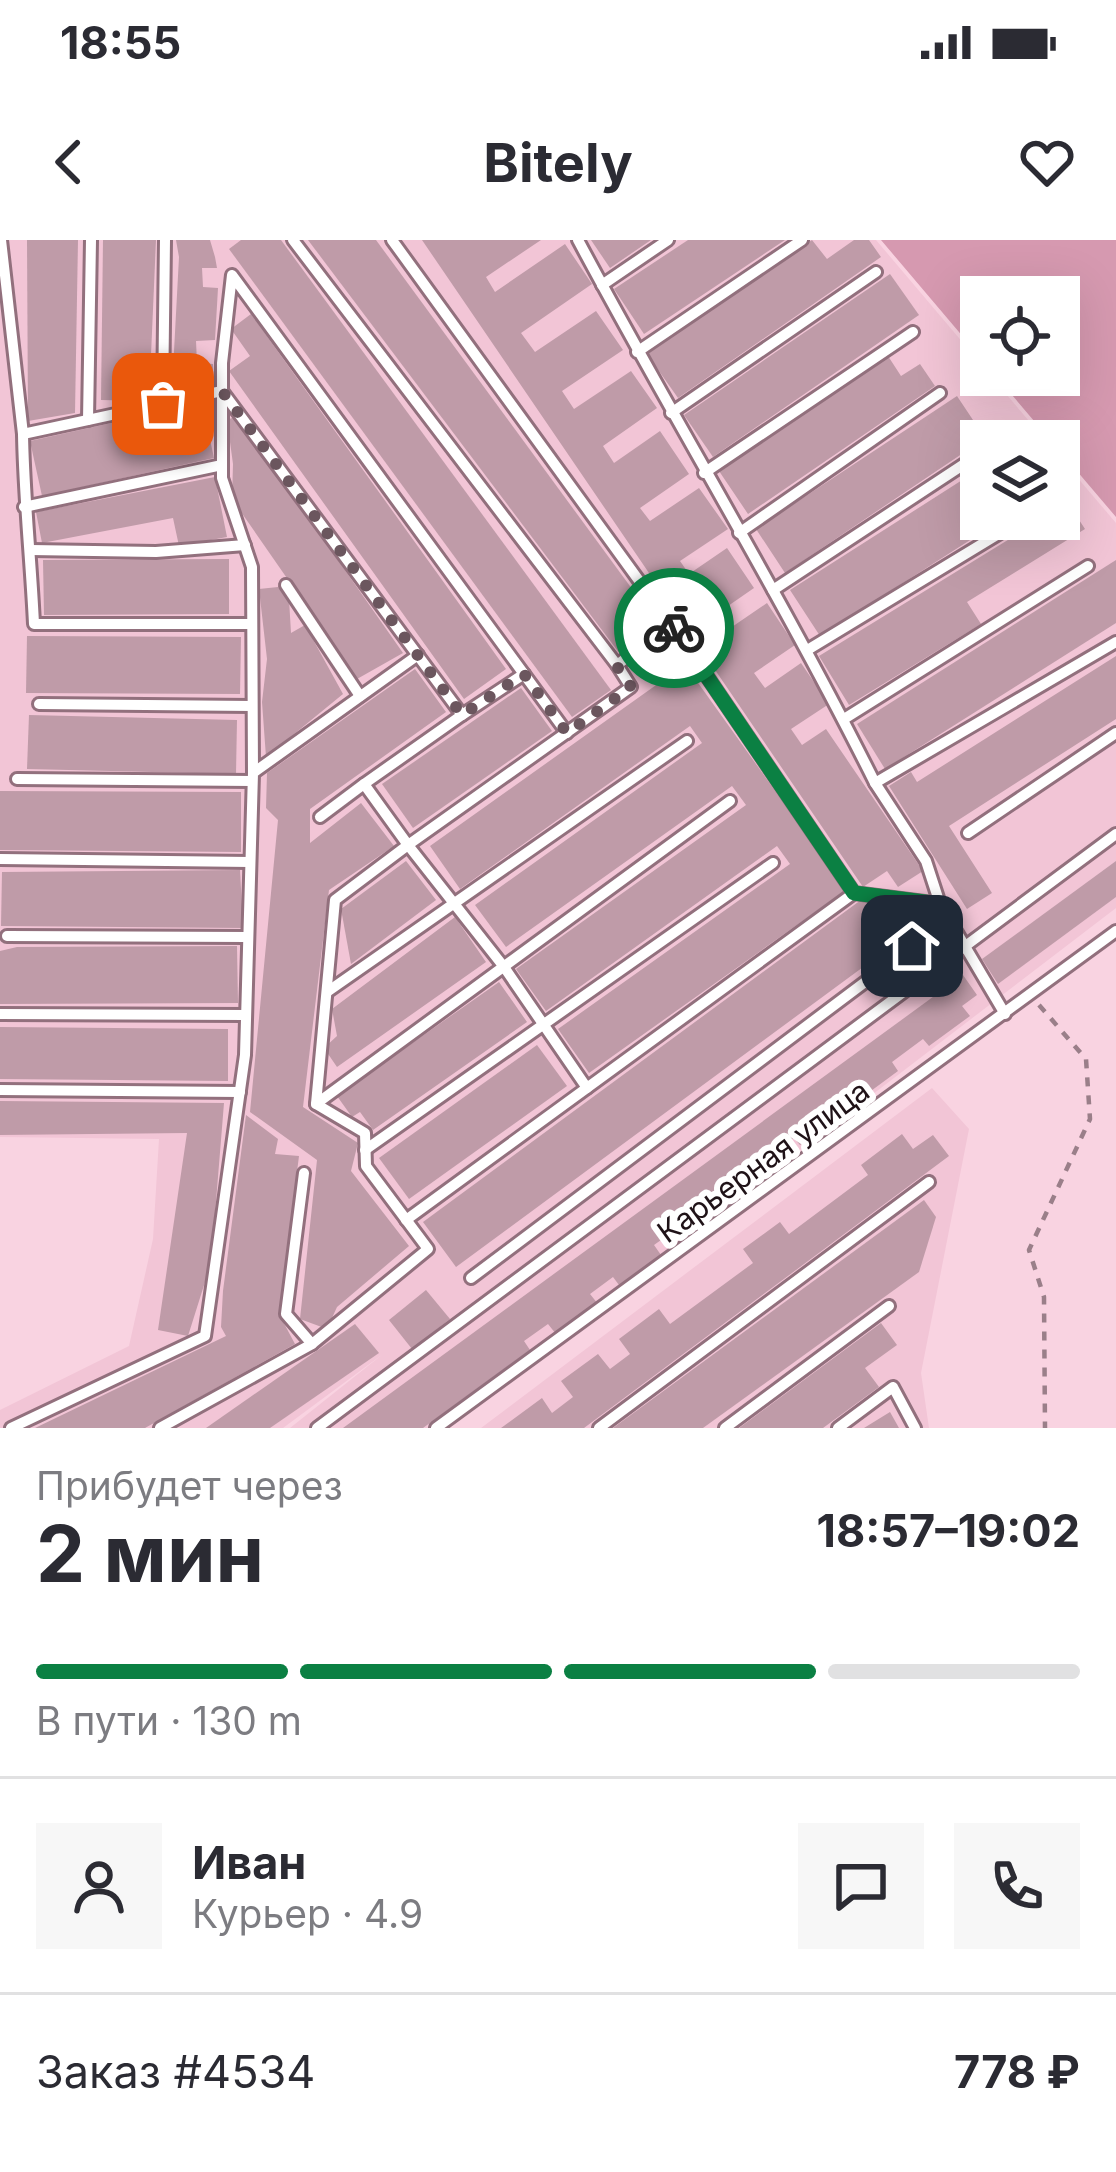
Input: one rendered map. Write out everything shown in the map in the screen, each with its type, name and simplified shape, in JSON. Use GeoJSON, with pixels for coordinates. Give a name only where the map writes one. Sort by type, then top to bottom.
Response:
{"type":"FeatureCollection","features":[{"type":"Feature","properties":{"kind":"lane"},"geometry":{"type":"LineString","coordinates":[[1,240],[23,434],[34,624],[252,625]]}},
{"type":"Feature","properties":{"kind":"lane"},"geometry":{"type":"LineString","coordinates":[[88,420],[91,240]]}},
{"type":"Feature","properties":{"kind":"lane"},"geometry":{"type":"LineString","coordinates":[[163,404],[165,240]]}},
{"type":"Feature","properties":{"kind":"lane"},"geometry":{"type":"LineString","coordinates":[[293,240],[631,687],[335,899],[316,1104]]}},
{"type":"Feature","properties":{"kind":"lane"},"geometry":{"type":"LineString","coordinates":[[392,240],[671,625],[854,893]]}},
{"type":"Feature","properties":{"kind":"lane"},"geometry":{"type":"LineString","coordinates":[[578,240],[670,413],[809,650],[875,783],[926,861],[940,904],[1005,1014]]}},
{"type":"Feature","properties":{"kind":"lane"},"geometry":{"type":"LineString","coordinates":[[602,285],[668,240]]}},
{"type":"Feature","properties":{"kind":"lane"},"geometry":{"type":"LineString","coordinates":[[637,352],[802,240]]}},
{"type":"Feature","properties":{"kind":"lane"},"geometry":{"type":"LineString","coordinates":[[670,413],[875,272]]}},
{"type":"Feature","properties":{"kind":"lane"},"geometry":{"type":"LineString","coordinates":[[11,1428],[205,1336],[240,1092],[253,777],[252,567],[222,478],[222,391],[232,275],[567,733]]}},
{"type":"Feature","properties":{"kind":"lane"},"geometry":{"type":"LineString","coordinates":[[704,473],[913,332]]}},
{"type":"Feature","properties":{"kind":"lane"},"geometry":{"type":"LineString","coordinates":[[23,434],[222,391]]}},
{"type":"Feature","properties":{"kind":"lane"},"geometry":{"type":"LineString","coordinates":[[222,391],[462,715]]}},
{"type":"Feature","properties":{"kind":"lane"},"geometry":{"type":"LineString","coordinates":[[740,533],[940,393]]}},
{"type":"Feature","properties":{"kind":"lane"},"geometry":{"type":"LineString","coordinates":[[24,507],[222,465]]}},
{"type":"Feature","properties":{"kind":"lane"},"geometry":{"type":"LineString","coordinates":[[773,590],[960,467]]}},
{"type":"Feature","properties":{"kind":"lane"},"geometry":{"type":"LineString","coordinates":[[809,650],[989,540]]}},
{"type":"Feature","properties":{"kind":"lane"},"geometry":{"type":"LineString","coordinates":[[31,550],[156,553],[245,545]]}},
{"type":"Feature","properties":{"kind":"lane"},"geometry":{"type":"LineString","coordinates":[[844,719],[1088,566]]}},
{"type":"Feature","properties":{"kind":"lane"},"geometry":{"type":"LineString","coordinates":[[286,585],[360,696]]}},
{"type":"Feature","properties":{"kind":"lane"},"geometry":{"type":"LineString","coordinates":[[616,665],[671,625]]}},
{"type":"Feature","properties":{"kind":"lane"},"geometry":{"type":"LineString","coordinates":[[875,783],[1116,642]]}},
{"type":"Feature","properties":{"kind":"lane"},"geometry":{"type":"LineString","coordinates":[[17,779],[253,777],[418,655]]}},
{"type":"Feature","properties":{"kind":"lane"},"geometry":{"type":"LineString","coordinates":[[320,817],[524,674]]}},
{"type":"Feature","properties":{"kind":"lane"},"geometry":{"type":"LineString","coordinates":[[39,704],[253,706]]}},
{"type":"Feature","properties":{"kind":"lane"},"geometry":{"type":"LineString","coordinates":[[968,833],[1116,733]]}},
{"type":"Feature","properties":{"kind":"lane"},"geometry":{"type":"LineString","coordinates":[[327,992],[687,741]]}},
{"type":"Feature","properties":{"kind":"lane"},"geometry":{"type":"LineString","coordinates":[[364,784],[504,967],[587,1088]]}},
{"type":"Feature","properties":{"kind":"lane"},"geometry":{"type":"LineString","coordinates":[[316,1104],[730,801]]}},
{"type":"Feature","properties":{"kind":"lane"},"geometry":{"type":"LineString","coordinates":[[316,1428],[1116,834]]}},
{"type":"Feature","properties":{"kind":"lane"},"geometry":{"type":"LineString","coordinates":[[0,859],[250,862]]}},
{"type":"Feature","properties":{"kind":"lane"},"geometry":{"type":"LineString","coordinates":[[365,1150],[772,863]]}},
{"type":"Feature","properties":{"kind":"lane"},"geometry":{"type":"LineString","coordinates":[[406,1220],[854,893],[940,904]]}},
{"type":"Feature","properties":{"kind":"lane"},"geometry":{"type":"LineString","coordinates":[[471,1278],[949,919]]}},
{"type":"Feature","properties":{"kind":"lane","name":"Карьерная улица"},"geometry":{"type":"LineString","coordinates":[[436,1428],[1116,931]]}},
{"type":"Feature","properties":{"kind":"lane"},"geometry":{"type":"LineString","coordinates":[[7,936],[248,938]]}},
{"type":"Feature","properties":{"kind":"lane"},"geometry":{"type":"LineString","coordinates":[[0,1014],[246,1015]]}},
{"type":"Feature","properties":{"kind":"lane"},"geometry":{"type":"LineString","coordinates":[[0,1090],[240,1092]]}},
{"type":"Feature","properties":{"kind":"lane"},"geometry":{"type":"LineString","coordinates":[[160,1428],[313,1344],[428,1249],[366,1166],[365,1133],[316,1104]]}},
{"type":"Feature","properties":{"kind":"lane"},"geometry":{"type":"LineString","coordinates":[[304,1173],[286,1314],[313,1344]]}},
{"type":"Feature","properties":{"kind":"lane"},"geometry":{"type":"LineString","coordinates":[[599,1428],[928,1183]]}},
{"type":"Feature","properties":{"kind":"lane"},"geometry":{"type":"LineString","coordinates":[[725,1428],[889,1306]]}},
{"type":"Feature","properties":{"kind":"lane"},"geometry":{"type":"LineString","coordinates":[[838,1428],[893,1387],[915,1428]]}},
{"type":"Feature","properties":{"kind":"path"},"geometry":{"type":"LineString","coordinates":[[1030,996],[1086,1059],[1090,1119],[1029,1250],[1044,1297],[1045,1428]]}},
{"type":"Feature","properties":{"kind":"shaded area"},"geometry":{"type":"Polygon","coordinates":[[[0,240],[876,240],[960,339],[960,396],[1008,396],[1028,420],[960,420],[960,540],[1080,540],[1080,481],[1116,523],[1116,908],[437,1428],[290,1428],[383,1354],[283,1428],[0,1428],[0,1410],[129,1346],[153,1239],[159,1139],[0,1137],[0,240]]]}},
{"type":"Feature","properties":{"kind":"shaded area"},"geometry":{"type":"Polygon","coordinates":[[[881,240],[1116,240],[1116,517],[1080,475],[1080,420],[1033,420],[1013,396],[1080,396],[1080,276],[960,276],[960,333],[881,240]]]}},
{"type":"Feature","properties":{"kind":"shaded area"},"geometry":{"type":"Polygon","coordinates":[[[932,1088],[969,1129],[921,1373],[929,1428],[481,1428],[932,1088]]]}},
{"type":"Feature","properties":{"kind":"building"},"geometry":{"type":"Polygon","coordinates":[[[27,240],[78,240],[75,413],[28,421],[27,240]]]}},
{"type":"Feature","properties":{"kind":"building"},"geometry":{"type":"Polygon","coordinates":[[[103,240],[156,240],[149,401],[101,400],[103,240]]]}},
{"type":"Feature","properties":{"kind":"building"},"geometry":{"type":"Polygon","coordinates":[[[176,240],[210,240],[215,257],[217,268],[202,268],[203,287],[218,288],[215,340],[196,341],[197,363],[213,364],[214,390],[172,389],[176,240]]]}},
{"type":"Feature","properties":{"kind":"building"},"geometry":{"type":"Polygon","coordinates":[[[241,240],[281,240],[611,690],[572,717],[229,249],[241,240]]]}},
{"type":"Feature","properties":{"kind":"building"},"geometry":{"type":"Polygon","coordinates":[[[308,240],[376,240],[660,627],[620,654],[308,240]]]}},
{"type":"Feature","properties":{"kind":"building"},"geometry":{"type":"Polygon","coordinates":[[[422,240],[541,240],[486,277],[495,292],[565,244],[592,284],[521,333],[535,352],[596,311],[623,350],[562,391],[574,409],[631,371],[657,408],[603,446],[614,463],[660,431],[689,474],[640,508],[650,521],[699,488],[728,529],[680,561],[689,574],[727,548],[754,588],[715,615],[726,631],[767,603],[795,645],[754,673],[765,688],[801,663],[829,704],[791,729],[802,745],[826,729],[923,871],[898,887],[887,871],[863,887],[422,240]]]}},
{"type":"Feature","properties":{"kind":"building"},"geometry":{"type":"Polygon","coordinates":[[[591,240],[651,240],[610,268],[591,240]]]}},
{"type":"Feature","properties":{"kind":"building"},"geometry":{"type":"Polygon","coordinates":[[[688,240],[785,240],[644,334],[614,289],[688,240]]]}},
{"type":"Feature","properties":{"kind":"building"},"geometry":{"type":"Polygon","coordinates":[[[812,240],[827,259],[854,240],[869,240],[881,257],[678,398],[647,354],[812,240]]]}},
{"type":"Feature","properties":{"kind":"building"},"geometry":{"type":"Polygon","coordinates":[[[890,274],[919,315],[713,457],[684,415],[890,274]]]}},
{"type":"Feature","properties":{"kind":"building"},"geometry":{"type":"Polygon","coordinates":[[[251,314],[506,669],[464,699],[229,371],[250,356],[231,329],[251,314]]]}},
{"type":"Feature","properties":{"kind":"building"},"geometry":{"type":"Polygon","coordinates":[[[888,356],[901,376],[920,364],[935,386],[748,514],[719,471],[888,356]]]}},
{"type":"Feature","properties":{"kind":"building"},"geometry":{"type":"Polygon","coordinates":[[[957,396],[973,420],[960,420],[960,455],[785,573],[756,529],[957,396]]]}},
{"type":"Feature","properties":{"kind":"building"},"geometry":{"type":"Polygon","coordinates":[[[202,403],[214,458],[42,496],[30,441],[202,403]]]}},
{"type":"Feature","properties":{"kind":"building"},"geometry":{"type":"Polygon","coordinates":[[[237,416],[403,653],[357,679],[232,499],[227,420],[237,416]]]}},
{"type":"Feature","properties":{"kind":"building"},"geometry":{"type":"Polygon","coordinates":[[[215,477],[227,537],[179,546],[173,518],[42,543],[36,512],[215,477]]]}},
{"type":"Feature","properties":{"kind":"building"},"geometry":{"type":"Polygon","coordinates":[[[960,481],[960,540],[970,540],[820,636],[790,590],[960,481]]]}},
{"type":"Feature","properties":{"kind":"building"},"geometry":{"type":"Polygon","coordinates":[[[1008,540],[1067,540],[967,602],[981,624],[849,705],[819,656],[1008,540]]]}},
{"type":"Feature","properties":{"kind":"building"},"geometry":{"type":"Polygon","coordinates":[[[229,559],[229,614],[44,615],[43,560],[229,559]]]}},
{"type":"Feature","properties":{"kind":"building"},"geometry":{"type":"Polygon","coordinates":[[[1116,560],[1116,623],[885,769],[857,724],[1116,560]]]}},
{"type":"Feature","properties":{"kind":"building"},"geometry":{"type":"Polygon","coordinates":[[[278,587],[289,599],[291,633],[305,625],[343,694],[266,757],[262,702],[267,659],[259,589],[278,587]]]}},
{"type":"Feature","properties":{"kind":"building"},"geometry":{"type":"Polygon","coordinates":[[[27,636],[241,637],[240,694],[26,693],[27,636]]]}},
{"type":"Feature","properties":{"kind":"building"},"geometry":{"type":"Polygon","coordinates":[[[666,638],[846,890],[589,1073],[558,1029],[790,864],[777,846],[546,1011],[516,969],[746,805],[732,786],[506,947],[475,905],[702,743],[690,726],[460,889],[430,846],[666,678],[647,651],[666,638]]]}},
{"type":"Feature","properties":{"kind":"building"},"geometry":{"type":"Polygon","coordinates":[[[1116,656],[1116,719],[949,826],[992,893],[967,909],[889,786],[911,772],[917,782],[1116,656]]]}},
{"type":"Feature","properties":{"kind":"building"},"geometry":{"type":"Polygon","coordinates":[[[415,669],[446,712],[310,809],[310,843],[361,803],[394,846],[329,890],[303,1107],[358,1143],[351,1171],[409,1246],[337,1307],[327,1329],[300,1319],[317,1160],[250,1112],[278,820],[266,808],[267,773],[415,669]]]}},
{"type":"Feature","properties":{"kind":"building"},"geometry":{"type":"Polygon","coordinates":[[[521,688],[552,731],[413,828],[382,784],[521,688]]]}},
{"type":"Feature","properties":{"kind":"building"},"geometry":{"type":"Polygon","coordinates":[[[29,715],[237,720],[236,774],[27,769],[29,715]]]}},
{"type":"Feature","properties":{"kind":"building"},"geometry":{"type":"Polygon","coordinates":[[[0,791],[241,792],[241,852],[0,850],[0,791]]]}},
{"type":"Feature","properties":{"kind":"building"},"geometry":{"type":"Polygon","coordinates":[[[406,861],[436,900],[351,964],[341,909],[406,861]]]}},
{"type":"Feature","properties":{"kind":"building"},"geometry":{"type":"Polygon","coordinates":[[[1116,861],[1116,897],[998,984],[982,959],[1116,861]]]}},
{"type":"Feature","properties":{"kind":"building"},"geometry":{"type":"Polygon","coordinates":[[[240,870],[243,928],[1,926],[2,872],[240,870]]]}},
{"type":"Feature","properties":{"kind":"building"},"geometry":{"type":"Polygon","coordinates":[[[865,897],[880,918],[894,907],[912,931],[456,1267],[423,1222],[865,897]]]}},
{"type":"Feature","properties":{"kind":"building"},"geometry":{"type":"Polygon","coordinates":[[[455,917],[486,962],[337,1067],[324,1048],[337,1036],[332,1009],[455,917]]]}},
{"type":"Feature","properties":{"kind":"building"},"geometry":{"type":"Polygon","coordinates":[[[237,946],[238,1003],[0,1004],[0,951],[17,947],[237,946]]]}},
{"type":"Feature","properties":{"kind":"building"},"geometry":{"type":"Polygon","coordinates":[[[963,975],[977,995],[962,1006],[970,1016],[929,1046],[923,1039],[892,1062],[898,1071],[860,1099],[854,1092],[833,1107],[840,1116],[800,1145],[794,1138],[775,1152],[783,1162],[743,1191],[736,1181],[717,1195],[726,1206],[681,1238],[675,1230],[654,1245],[661,1255],[619,1285],[613,1277],[590,1294],[598,1304],[556,1334],[548,1324],[524,1341],[530,1350],[423,1428],[343,1428],[963,975]]]}},
{"type":"Feature","properties":{"kind":"building"},"geometry":{"type":"Polygon","coordinates":[[[499,982],[527,1022],[373,1130],[360,1112],[352,1117],[337,1096],[499,982]]]}},
{"type":"Feature","properties":{"kind":"building"},"geometry":{"type":"Polygon","coordinates":[[[0,1027],[228,1029],[228,1081],[0,1079],[0,1027]]]}},
{"type":"Feature","properties":{"kind":"building"},"geometry":{"type":"Polygon","coordinates":[[[537,1045],[567,1086],[409,1199],[379,1158],[537,1045]]]}},
{"type":"Feature","properties":{"kind":"building"},"geometry":{"type":"Polygon","coordinates":[[[0,1101],[224,1103],[211,1263],[188,1336],[158,1330],[187,1133],[0,1135],[0,1101]]]}},
{"type":"Feature","properties":{"kind":"building"},"geometry":{"type":"Polygon","coordinates":[[[246,1115],[278,1139],[275,1154],[299,1156],[279,1314],[295,1344],[145,1428],[35,1428],[226,1336],[221,1327],[223,1291],[246,1115]]]}},
{"type":"Feature","properties":{"kind":"building"},"geometry":{"type":"Polygon","coordinates":[[[902,1134],[913,1149],[933,1135],[949,1156],[584,1428],[501,1428],[542,1398],[552,1413],[573,1397],[561,1381],[598,1354],[610,1369],[630,1354],[619,1339],[659,1309],[670,1324],[753,1263],[743,1249],[780,1222],[789,1234],[868,1175],[861,1165],[902,1134]]]}},
{"type":"Feature","properties":{"kind":"building"},"geometry":{"type":"Polygon","coordinates":[[[924,1200],[936,1217],[919,1272],[703,1428],[613,1428],[924,1200]]]}},
{"type":"Feature","properties":{"kind":"building"},"geometry":{"type":"Polygon","coordinates":[[[426,1290],[450,1319],[412,1349],[389,1320],[426,1290]]]}},
{"type":"Feature","properties":{"kind":"building"},"geometry":{"type":"Polygon","coordinates":[[[881,1323],[897,1345],[865,1368],[879,1387],[823,1428],[739,1428],[881,1323]]]}},
{"type":"Feature","properties":{"kind":"building"},"geometry":{"type":"Polygon","coordinates":[[[355,1324],[379,1353],[270,1428],[206,1428],[355,1324]]]}},
{"type":"Feature","properties":{"kind":"building"},"geometry":{"type":"Polygon","coordinates":[[[890,1412],[899,1428],[864,1428],[890,1412]]]}},
{"type":"Feature","properties":{"kind":"way so far"},"geometry":{"type":"LineString","coordinates":[[163,404],[222,391],[462,715],[524,674],[567,733],[631,687],[616,665],[671,625],[674,628]]}},
{"type":"Feature","properties":{"kind":"route"},"geometry":{"type":"LineString","coordinates":[[674,628],[854,893],[940,904],[949,919],[912,946]]}}]}
